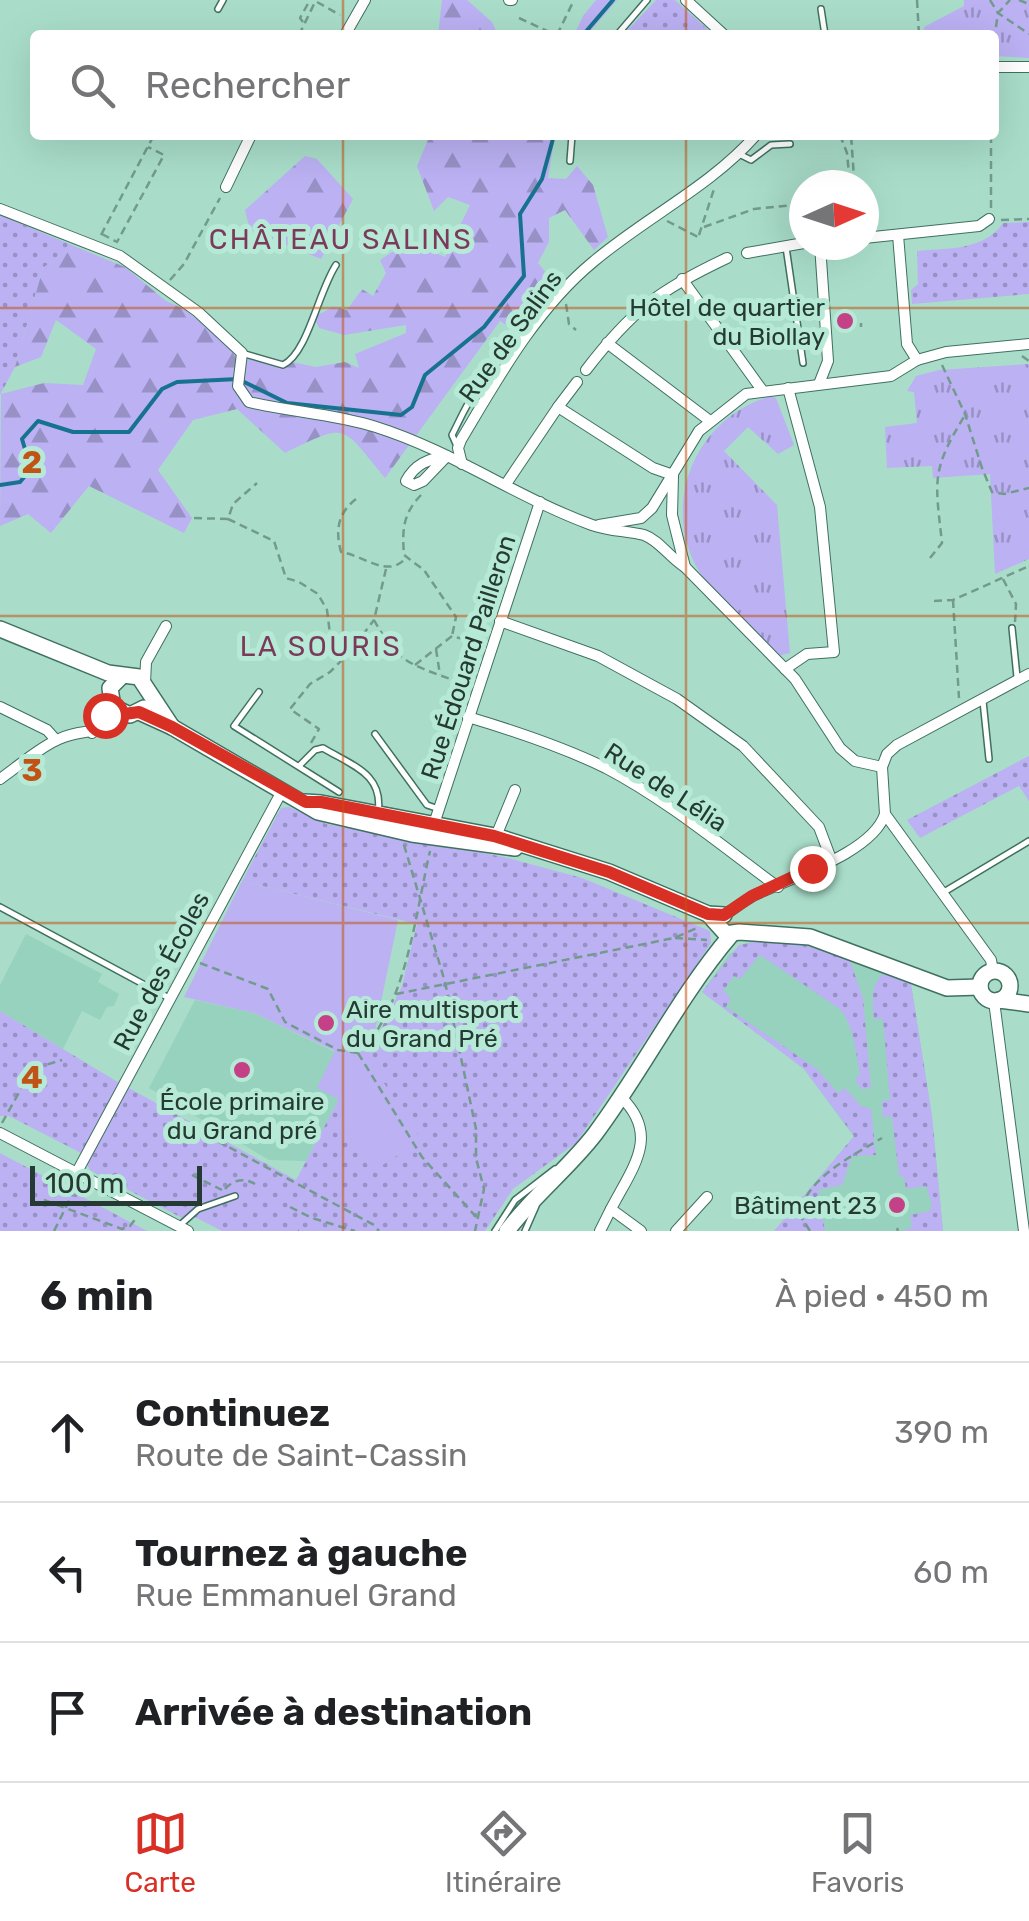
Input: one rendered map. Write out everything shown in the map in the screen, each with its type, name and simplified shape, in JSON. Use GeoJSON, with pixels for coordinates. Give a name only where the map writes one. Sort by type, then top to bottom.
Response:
{"type":"FeatureCollection","features":[{"type":"Feature","properties":{"kind":"street"},"geometry":{"type":"LineString","coordinates":[[349,30],[364,0]]}},
{"type":"Feature","properties":{"kind":"street"},"geometry":{"type":"LineString","coordinates":[[686,0],[719,30]]}},
{"type":"Feature","properties":{"kind":"street"},"geometry":{"type":"LineString","coordinates":[[999,67],[1029,67]]}},
{"type":"Feature","properties":{"kind":"street"},"geometry":{"type":"LineString","coordinates":[[226,187],[246,140]]}},
{"type":"Feature","properties":{"kind":"street","name":"Rue de Salins"},"geometry":{"type":"LineString","coordinates":[[462,464],[458,448],[505,367],[563,291],[591,263],[654,215],[719,173],[752,140]]}},
{"type":"Feature","properties":{"kind":"street"},"geometry":{"type":"LineString","coordinates":[[0,209],[120,256],[198,312],[242,352],[238,378],[249,402],[374,426],[593,525],[666,538],[673,520]]}},
{"type":"Feature","properties":{"kind":"street"},"geometry":{"type":"LineString","coordinates":[[879,237],[979,226],[989,220]]}},
{"type":"Feature","properties":{"kind":"street"},"geometry":{"type":"LineString","coordinates":[[898,235],[907,344],[917,360]]}},
{"type":"Feature","properties":{"kind":"street"},"geometry":{"type":"LineString","coordinates":[[747,253],[789,244]]}},
{"type":"Feature","properties":{"kind":"street"},"geometry":{"type":"LineString","coordinates":[[586,370],[642,305],[682,279],[727,258]]}},
{"type":"Feature","properties":{"kind":"street"},"geometry":{"type":"LineString","coordinates":[[818,384],[828,361],[821,260]]}},
{"type":"Feature","properties":{"kind":"street"},"geometry":{"type":"LineString","coordinates":[[682,279],[762,390]]}},
{"type":"Feature","properties":{"kind":"street"},"geometry":{"type":"LineString","coordinates":[[608,343],[710,421]]}},
{"type":"Feature","properties":{"kind":"street"},"geometry":{"type":"LineString","coordinates":[[593,525],[642,518],[699,431],[746,394],[891,376],[917,360],[938,354],[1029,344]]}},
{"type":"Feature","properties":{"kind":"street"},"geometry":{"type":"LineString","coordinates":[[506,484],[577,382]]}},
{"type":"Feature","properties":{"kind":"street"},"geometry":{"type":"LineString","coordinates":[[784,668],[807,654],[834,652],[820,507],[788,388]]}},
{"type":"Feature","properties":{"kind":"street"},"geometry":{"type":"LineString","coordinates":[[558,407],[654,468],[673,475]]}},
{"type":"Feature","properties":{"kind":"street"},"geometry":{"type":"LineString","coordinates":[[447,456],[414,486],[406,481],[413,468],[447,456]]}},
{"type":"Feature","properties":{"kind":"street"},"geometry":{"type":"LineString","coordinates":[[673,475],[673,520],[685,567]]}},
{"type":"Feature","properties":{"kind":"street","name":"Rue Édouard Pailleron"},"geometry":{"type":"LineString","coordinates":[[436,817],[540,502]]}},
{"type":"Feature","properties":{"kind":"street"},"geometry":{"type":"LineString","coordinates":[[652,508],[663,508],[673,520]]}},
{"type":"Feature","properties":{"kind":"street"},"geometry":{"type":"LineString","coordinates":[[642,518],[641,527],[650,538],[669,558],[685,567],[784,668],[840,748],[855,761],[882,767]]}},
{"type":"Feature","properties":{"kind":"street"},"geometry":{"type":"LineString","coordinates":[[500,621],[598,656],[677,699],[742,746],[819,827],[830,859]]}},
{"type":"Feature","properties":{"kind":"street"},"geometry":{"type":"LineString","coordinates":[[125,675],[146,662],[166,626]]}},
{"type":"Feature","properties":{"kind":"street"},"geometry":{"type":"LineString","coordinates":[[0,629],[84,664],[125,675],[147,689],[172,727]]}},
{"type":"Feature","properties":{"kind":"street"},"geometry":{"type":"LineString","coordinates":[[146,662],[147,689]]}},
{"type":"Feature","properties":{"kind":"street"},"geometry":{"type":"LineString","coordinates":[[84,664],[121,705],[172,727],[306,802],[404,832],[494,841],[535,850],[609,872],[727,925],[810,938],[946,988],[980,988]]}},
{"type":"Feature","properties":{"kind":"street"},"geometry":{"type":"LineString","coordinates":[[509,1230],[578,1154],[621,1097],[727,925],[752,896],[778,887],[869,839],[881,826],[885,814],[882,767],[887,754],[896,745],[1029,674]]}},
{"type":"Feature","properties":{"kind":"street"},"geometry":{"type":"LineString","coordinates":[[121,705],[125,675]]}},
{"type":"Feature","properties":{"kind":"street"},"geometry":{"type":"LineString","coordinates":[[0,779],[56,740],[91,733],[121,705],[147,689]]}},
{"type":"Feature","properties":{"kind":"street"},"geometry":{"type":"LineString","coordinates":[[0,707],[47,730],[56,740]]}},
{"type":"Feature","properties":{"kind":"street","name":"Rue de Lélia"},"geometry":{"type":"LineString","coordinates":[[468,717],[542,739],[608,769],[778,887]]}},
{"type":"Feature","properties":{"kind":"street"},"geometry":{"type":"LineString","coordinates":[[494,841],[515,790]]}},
{"type":"Feature","properties":{"kind":"street","name":"Rue des Écoles"},"geometry":{"type":"LineString","coordinates":[[80,1173],[190,958],[282,791]]}},
{"type":"Feature","properties":{"kind":"street"},"geometry":{"type":"LineString","coordinates":[[885,814],[944,892],[990,960],[992,972]]}},
{"type":"Feature","properties":{"kind":"street"},"geometry":{"type":"LineString","coordinates":[[374,820],[436,817],[494,841]]}},
{"type":"Feature","properties":{"kind":"street"},"geometry":{"type":"LineString","coordinates":[[1024,1231],[1001,996],[1005,975],[992,972],[983,977],[980,988],[984,997],[1001,996],[1029,1002]]}},
{"type":"Feature","properties":{"kind":"street"},"geometry":{"type":"LineString","coordinates":[[600,1231],[644,1135],[621,1097]]}},
{"type":"Feature","properties":{"kind":"street"},"geometry":{"type":"LineString","coordinates":[[0,1130],[184,1229]]}},
{"type":"Feature","properties":{"kind":"street"},"geometry":{"type":"LineString","coordinates":[[676,1231],[708,1197]]}},
{"type":"Feature","properties":{"kind":"street"},"geometry":{"type":"LineString","coordinates":[[611,1209],[641,1231]]}},
{"type":"Feature","properties":{"kind":"lane"},"geometry":{"type":"LineString","coordinates":[[218,9],[223,0]]}},
{"type":"Feature","properties":{"kind":"lane"},"geometry":{"type":"LineString","coordinates":[[621,30],[647,0]]}},
{"type":"Feature","properties":{"kind":"lane"},"geometry":{"type":"LineString","coordinates":[[821,9],[824,30]]}},
{"type":"Feature","properties":{"kind":"lane"},"geometry":{"type":"LineString","coordinates":[[570,161],[572,140]]}},
{"type":"Feature","properties":{"kind":"lane"},"geometry":{"type":"LineString","coordinates":[[739,154],[751,160],[770,145],[790,144]]}},
{"type":"Feature","properties":{"kind":"lane"},"geometry":{"type":"LineString","coordinates":[[786,244],[803,362]]}},
{"type":"Feature","properties":{"kind":"lane"},"geometry":{"type":"LineString","coordinates":[[242,352],[282,365],[294,360],[336,265]]}},
{"type":"Feature","properties":{"kind":"lane"},"geometry":{"type":"LineString","coordinates":[[1012,628],[1017,680]]}},
{"type":"Feature","properties":{"kind":"lane"},"geometry":{"type":"LineString","coordinates":[[259,692],[234,726],[339,792]]}},
{"type":"Feature","properties":{"kind":"lane"},"geometry":{"type":"LineString","coordinates":[[982,698],[989,759]]}},
{"type":"Feature","properties":{"kind":"lane"},"geometry":{"type":"LineString","coordinates":[[375,734],[436,817]]}},
{"type":"Feature","properties":{"kind":"lane"},"geometry":{"type":"LineString","coordinates":[[300,766],[315,750],[324,748],[373,779],[381,795],[374,820]]}},
{"type":"Feature","properties":{"kind":"lane"},"geometry":{"type":"LineString","coordinates":[[944,892],[1029,841]]}},
{"type":"Feature","properties":{"kind":"lane"},"geometry":{"type":"LineString","coordinates":[[0,907],[169,998]]}},
{"type":"Feature","properties":{"kind":"lane"},"geometry":{"type":"LineString","coordinates":[[509,1230],[514,1200],[578,1154]]}},
{"type":"Feature","properties":{"kind":"lane"},"geometry":{"type":"LineString","coordinates":[[184,1229],[198,1209],[235,1196]]}},
{"type":"Feature","properties":{"kind":"path"},"geometry":{"type":"LineString","coordinates":[[559,30],[574,0]]}},
{"type":"Feature","properties":{"kind":"path"},"geometry":{"type":"LineString","coordinates":[[916,0],[919,30]]}},
{"type":"Feature","properties":{"kind":"path"},"geometry":{"type":"LineString","coordinates":[[990,0],[998,13],[1029,34]]}},
{"type":"Feature","properties":{"kind":"path"},"geometry":{"type":"LineString","coordinates":[[995,30],[998,13],[1010,0]]}},
{"type":"Feature","properties":{"kind":"path"},"geometry":{"type":"LineString","coordinates":[[1018,0],[1029,4]]}},
{"type":"Feature","properties":{"kind":"path"},"geometry":{"type":"LineString","coordinates":[[301,30],[314,1],[340,15]]}},
{"type":"Feature","properties":{"kind":"path"},"geometry":{"type":"LineString","coordinates":[[519,18],[545,30]]}},
{"type":"Feature","properties":{"kind":"path"},"geometry":{"type":"LineString","coordinates":[[148,147],[164,155],[118,242],[100,236],[152,140]]}},
{"type":"Feature","properties":{"kind":"path"},"geometry":{"type":"LineString","coordinates":[[842,140],[849,170]]}},
{"type":"Feature","properties":{"kind":"path"},"geometry":{"type":"LineString","coordinates":[[851,140],[853,170]]}},
{"type":"Feature","properties":{"kind":"path"},"geometry":{"type":"LineString","coordinates":[[991,140],[989,220],[1029,220]]}},
{"type":"Feature","properties":{"kind":"path"},"geometry":{"type":"LineString","coordinates":[[654,215],[700,236],[719,173]]}},
{"type":"Feature","properties":{"kind":"path"},"geometry":{"type":"LineString","coordinates":[[160,284],[174,279],[226,187]]}},
{"type":"Feature","properties":{"kind":"path"},"geometry":{"type":"LineString","coordinates":[[704,227],[754,209],[789,206]]}},
{"type":"Feature","properties":{"kind":"path"},"geometry":{"type":"LineString","coordinates":[[563,291],[569,324],[576,330]]}},
{"type":"Feature","properties":{"kind":"path"},"geometry":{"type":"LineString","coordinates":[[938,354],[966,414],[992,492],[1004,494],[1029,488]]}},
{"type":"Feature","properties":{"kind":"path"},"geometry":{"type":"LineString","coordinates":[[930,558],[942,542],[936,489],[938,464],[966,414]]}},
{"type":"Feature","properties":{"kind":"path"},"geometry":{"type":"LineString","coordinates":[[406,558],[402,530],[405,515],[422,493],[425,479]]}},
{"type":"Feature","properties":{"kind":"path"},"geometry":{"type":"LineString","coordinates":[[228,519],[233,504],[257,483]]}},
{"type":"Feature","properties":{"kind":"path"},"geometry":{"type":"LineString","coordinates":[[356,499],[346,507],[338,524],[340,552],[358,555],[386,569],[406,558]]}},
{"type":"Feature","properties":{"kind":"path"},"geometry":{"type":"LineString","coordinates":[[194,518],[228,519],[274,542],[286,578],[318,594],[327,610],[330,634],[348,654]]}},
{"type":"Feature","properties":{"kind":"path"},"geometry":{"type":"LineString","coordinates":[[406,558],[424,570],[456,617],[452,636],[414,666]]}},
{"type":"Feature","properties":{"kind":"path"},"geometry":{"type":"LineString","coordinates":[[934,602],[953,600],[1029,566]]}},
{"type":"Feature","properties":{"kind":"path"},"geometry":{"type":"LineString","coordinates":[[315,750],[310,746],[319,729],[290,709],[310,684],[348,654],[374,620],[386,569]]}},
{"type":"Feature","properties":{"kind":"path"},"geometry":{"type":"LineString","coordinates":[[1002,578],[1016,604],[1017,618],[1012,628]]}},
{"type":"Feature","properties":{"kind":"path"},"geometry":{"type":"LineString","coordinates":[[953,600],[964,708]]}},
{"type":"Feature","properties":{"kind":"path"},"geometry":{"type":"LineString","coordinates":[[374,620],[390,648],[414,666],[453,680]]}},
{"type":"Feature","properties":{"kind":"path"},"geometry":{"type":"LineString","coordinates":[[452,636],[466,640]]}},
{"type":"Feature","properties":{"kind":"path"},"geometry":{"type":"LineString","coordinates":[[436,647],[440,675]]}},
{"type":"Feature","properties":{"kind":"path"},"geometry":{"type":"LineString","coordinates":[[404,832],[405,848],[446,982],[476,1130],[476,1158],[484,1189],[475,1231]]}},
{"type":"Feature","properties":{"kind":"path"},"geometry":{"type":"LineString","coordinates":[[358,1052],[396,994],[431,844]]}},
{"type":"Feature","properties":{"kind":"path"},"geometry":{"type":"LineString","coordinates":[[674,938],[705,924],[727,925]]}},
{"type":"Feature","properties":{"kind":"path"},"geometry":{"type":"LineString","coordinates":[[396,994],[727,925]]}},
{"type":"Feature","properties":{"kind":"path"},"geometry":{"type":"LineString","coordinates":[[190,958],[268,988],[286,1022],[338,1050],[358,1052]]}},
{"type":"Feature","properties":{"kind":"path"},"geometry":{"type":"LineString","coordinates":[[358,1052],[422,1157],[478,1220]]}},
{"type":"Feature","properties":{"kind":"path"},"geometry":{"type":"LineString","coordinates":[[0,1130],[32,1069],[62,1060]]}},
{"type":"Feature","properties":{"kind":"path"},"geometry":{"type":"LineString","coordinates":[[195,1129],[374,1224],[378,1231]]}},
{"type":"Feature","properties":{"kind":"path"},"geometry":{"type":"LineString","coordinates":[[810,1231],[800,1216],[804,1200],[839,1161],[882,1138]]}},
{"type":"Feature","properties":{"kind":"path"},"geometry":{"type":"LineString","coordinates":[[54,1231],[80,1173]]}},
{"type":"Feature","properties":{"kind":"path"},"geometry":{"type":"LineString","coordinates":[[192,1176],[224,1191]]}},
{"type":"Feature","properties":{"kind":"path"},"geometry":{"type":"LineString","coordinates":[[216,1201],[230,1183],[243,1180],[254,1184]]}},
{"type":"Feature","properties":{"kind":"path"},"geometry":{"type":"LineString","coordinates":[[44,1200],[122,1229],[130,1226],[142,1207]]}},
{"type":"Feature","properties":{"kind":"path"},"geometry":{"type":"LineString","coordinates":[[290,1207],[355,1231]]}},
{"type":"Feature","properties":{"kind":"shaded area"},"geometry":{"type":"Polygon","coordinates":[[[26,934],[102,974],[98,982],[119,994],[114,1006],[107,1007],[100,1020],[82,1011],[63,1049],[0,1011],[0,985],[26,934]]]}},
{"type":"Feature","properties":{"kind":"shaded area"},"geometry":{"type":"Polygon","coordinates":[[[751,941],[832,951],[911,984],[932,1116],[943,1231],[774,1231],[854,1137],[804,1069],[702,992],[729,954],[751,941]]]}},
{"type":"Feature","properties":{"kind":"shaded area","name":"École primaire du Grand pré"},"geometry":{"type":"Polygon","coordinates":[[[195,1000],[254,1013],[335,1052],[339,1099],[306,1161],[269,1160],[149,1088],[195,1000]]]}},
{"type":"Feature","properties":{"kind":"green space"},"geometry":{"type":"Polygon","coordinates":[[[442,0],[467,0],[496,30],[439,30],[442,0]]]}},
{"type":"Feature","properties":{"kind":"green space"},"geometry":{"type":"Polygon","coordinates":[[[596,0],[617,0],[591,30],[576,30],[596,0]]]}},
{"type":"Feature","properties":{"kind":"green space"},"geometry":{"type":"Polygon","coordinates":[[[656,0],[675,0],[708,30],[628,30],[656,0]]]}},
{"type":"Feature","properties":{"kind":"green space"},"geometry":{"type":"Polygon","coordinates":[[[964,0],[1029,0],[1029,58],[999,56],[999,30],[924,30],[964,6],[964,0]]]}},
{"type":"Feature","properties":{"kind":"green space"},"geometry":{"type":"Polygon","coordinates":[[[428,140],[554,140],[548,178],[566,179],[577,166],[593,185],[608,237],[594,250],[565,210],[549,218],[549,242],[538,263],[553,281],[516,331],[500,321],[385,478],[359,447],[342,434],[321,436],[285,453],[237,409],[193,420],[158,470],[192,518],[184,533],[89,486],[51,533],[28,514],[0,526],[1,394],[44,383],[83,385],[96,349],[56,320],[41,357],[15,367],[43,268],[74,246],[125,267],[235,350],[316,367],[345,362],[359,368],[355,354],[406,333],[406,325],[344,335],[319,328],[314,317],[333,307],[347,310],[362,289],[373,296],[386,273],[380,260],[409,241],[445,257],[470,205],[448,197],[434,211],[417,166],[428,140]]]}},
{"type":"Feature","properties":{"kind":"green space"},"geometry":{"type":"Polygon","coordinates":[[[305,156],[317,159],[353,199],[321,259],[250,230],[245,210],[305,156]]]}},
{"type":"Feature","properties":{"kind":"green space"},"geometry":{"type":"Polygon","coordinates":[[[0,215],[74,246],[43,268],[15,367],[0,395],[0,215]]]}},
{"type":"Feature","properties":{"kind":"green space"},"geometry":{"type":"Polygon","coordinates":[[[1029,222],[1029,294],[912,304],[911,290],[918,284],[917,251],[964,246],[986,239],[1003,223],[1029,222]]]}},
{"type":"Feature","properties":{"kind":"green space"},"geometry":{"type":"Polygon","coordinates":[[[1029,364],[1029,559],[995,574],[990,474],[933,478],[932,466],[887,468],[885,427],[917,423],[914,392],[907,391],[916,376],[939,370],[1029,364]]]}},
{"type":"Feature","properties":{"kind":"green space"},"geometry":{"type":"Polygon","coordinates":[[[771,396],[776,398],[794,445],[778,454],[748,427],[724,451],[777,505],[790,653],[778,656],[707,583],[692,556],[684,528],[683,500],[702,447],[720,425],[743,408],[771,396]]]}},
{"type":"Feature","properties":{"kind":"green space"},"geometry":{"type":"Polygon","coordinates":[[[1029,756],[1029,801],[1019,786],[920,838],[907,820],[1029,756]]]}},
{"type":"Feature","properties":{"kind":"green space"},"geometry":{"type":"Polygon","coordinates":[[[289,807],[326,824],[504,857],[582,878],[710,931],[711,943],[576,1143],[513,1189],[485,1231],[222,1231],[197,1218],[182,1218],[90,1170],[81,1153],[9,1116],[0,1116],[0,1011],[116,1081],[296,1180],[339,1099],[342,1125],[402,986],[417,924],[242,881],[281,808],[289,807]]]}},
{"type":"Feature","properties":{"kind":"green space","name":"Aire multisport du Grand Pré"},"geometry":{"type":"Polygon","coordinates":[[[242,881],[398,920],[369,1060],[421,1140],[372,1172],[342,1125],[338,1099],[317,1088],[335,1051],[254,1013],[184,997],[242,881]]]}},
{"type":"Feature","properties":{"kind":"green space"},"geometry":{"type":"Polygon","coordinates":[[[769,939],[849,958],[863,998],[871,1088],[861,1089],[855,1079],[860,1074],[854,1041],[841,1010],[760,955],[740,979],[734,976],[723,991],[731,998],[726,1007],[817,1069],[838,1093],[845,1088],[861,1106],[871,1109],[876,1155],[852,1156],[842,1185],[818,1190],[825,1231],[774,1231],[854,1136],[804,1069],[702,992],[739,945],[769,939]]]}},
{"type":"Feature","properties":{"kind":"green space"},"geometry":{"type":"Polygon","coordinates":[[[882,975],[911,984],[932,1116],[943,1231],[902,1231],[912,1227],[910,1215],[929,1211],[932,1205],[926,1186],[906,1189],[904,1177],[899,1176],[892,1117],[883,1117],[882,1101],[890,1100],[883,1019],[874,1019],[873,1001],[882,975]]]}},
{"type":"Feature","properties":{"kind":"green space"},"geometry":{"type":"Polygon","coordinates":[[[0,1153],[147,1231],[0,1231],[0,1153]]]}},
{"type":"Feature","properties":{"kind":"waterway"},"geometry":{"type":"LineString","coordinates":[[587,30],[613,0]]}},
{"type":"Feature","properties":{"kind":"waterway"},"geometry":{"type":"LineString","coordinates":[[0,485],[20,482],[31,469],[22,439],[38,421],[73,432],[129,432],[162,389],[177,382],[238,379],[287,403],[401,415],[412,407],[425,375],[484,327],[524,276],[520,214],[542,179],[553,140]]}},
{"type":"Feature","properties":{"kind":"place","name":"Hôtel de quartier du Biollay"},"geometry":{"type":"Point","coordinates":[845,321]}},
{"type":"Feature","properties":{"kind":"place","name":"Aire multisport du Grand Pré"},"geometry":{"type":"Point","coordinates":[326,1023]}},
{"type":"Feature","properties":{"kind":"place","name":"École primaire du Grand pré"},"geometry":{"type":"Point","coordinates":[242,1070]}},
{"type":"Feature","properties":{"kind":"place","name":"Bâtiment 23"},"geometry":{"type":"Point","coordinates":[897,1205]}},
{"type":"Feature","properties":{"kind":"district","name":"CHÂTEAU SALINS"},"geometry":{"type":"Point","coordinates":[341,239]}},
{"type":"Feature","properties":{"kind":"district","name":"LA SOURIS"},"geometry":{"type":"Point","coordinates":[321,646]}},
{"type":"Feature","properties":{"kind":"route"},"geometry":{"type":"LineString","coordinates":[[105,715],[112,705],[124,714],[139,712],[306,802],[494,836],[609,872],[708,914],[724,915],[752,896],[812,868]]}}]}
